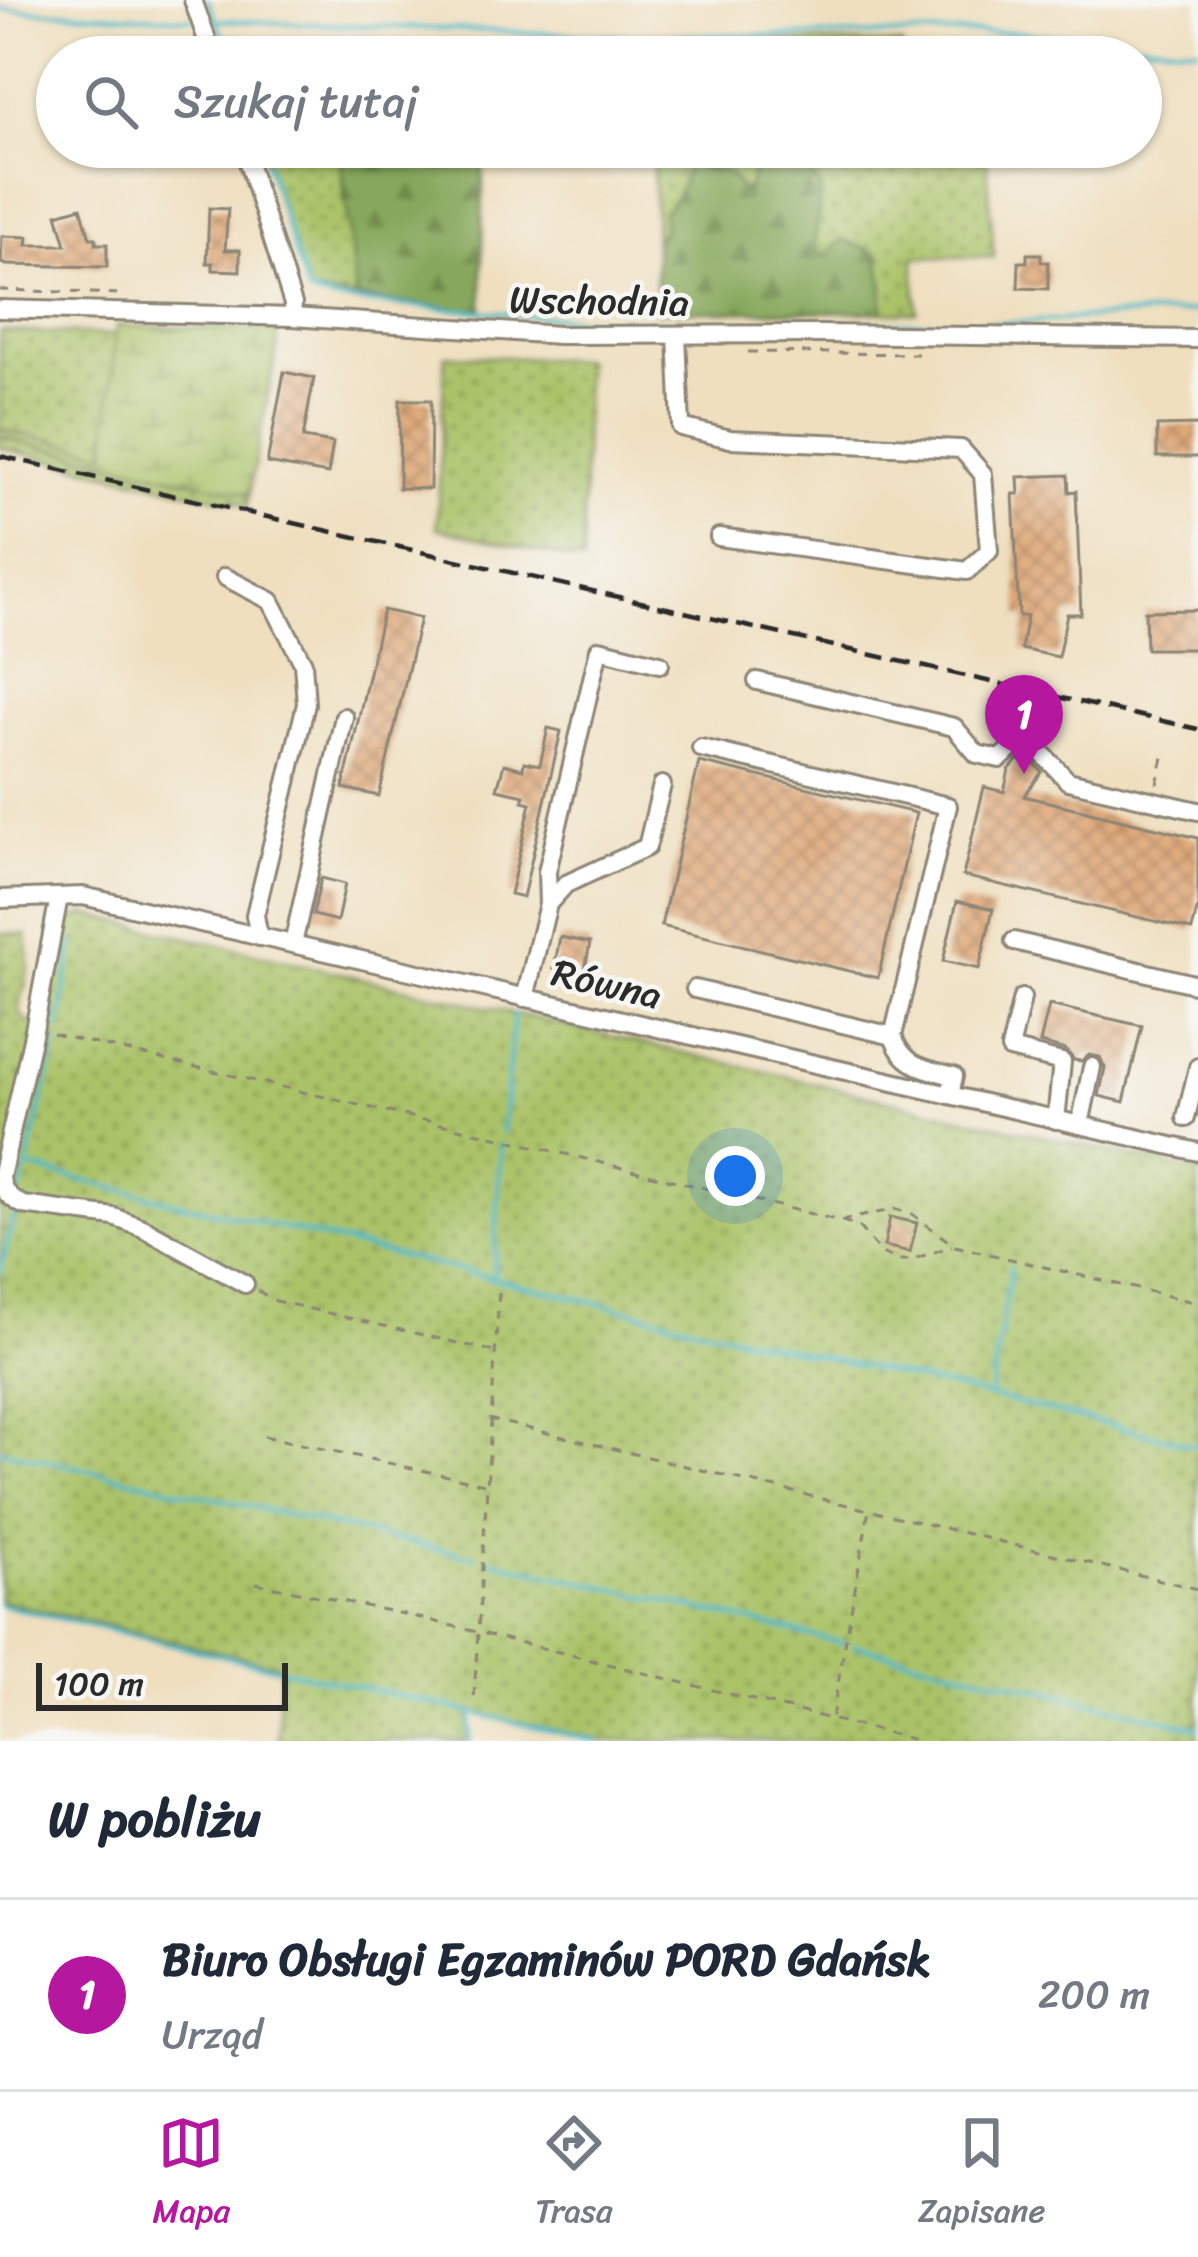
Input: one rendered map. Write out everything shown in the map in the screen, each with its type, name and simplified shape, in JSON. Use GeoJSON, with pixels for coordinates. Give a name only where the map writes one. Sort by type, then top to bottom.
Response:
{"type":"FeatureCollection","features":[{"type":"Feature","properties":{"kind":"street"},"geometry":{"type":"LineString","coordinates":[[193,0],[206,36]]}},
{"type":"Feature","properties":{"kind":"street"},"geometry":{"type":"LineString","coordinates":[[250,168],[292,317]]}},
{"type":"Feature","properties":{"kind":"street","name":"Wschodnia"},"geometry":{"type":"LineString","coordinates":[[0,308],[292,317],[559,335],[1198,339]]}},
{"type":"Feature","properties":{"kind":"street"},"geometry":{"type":"LineString","coordinates":[[677,335],[681,428],[730,439],[961,449],[983,474],[988,551],[968,571],[719,537]]}},
{"type":"Feature","properties":{"kind":"street"},"geometry":{"type":"LineString","coordinates":[[225,578],[271,601],[303,663],[306,704],[255,915],[259,937]]}},
{"type":"Feature","properties":{"kind":"street"},"geometry":{"type":"LineString","coordinates":[[525,998],[548,904],[547,872],[599,650],[660,664]]}},
{"type":"Feature","properties":{"kind":"street"},"geometry":{"type":"LineString","coordinates":[[757,681],[954,727],[977,754],[1000,759],[1026,742],[1068,781],[1198,811]]}},
{"type":"Feature","properties":{"kind":"street"},"geometry":{"type":"LineString","coordinates":[[293,944],[344,717]]}},
{"type":"Feature","properties":{"kind":"street"},"geometry":{"type":"LineString","coordinates":[[701,748],[948,806],[892,1036],[906,1061],[954,1076],[950,1095]]}},
{"type":"Feature","properties":{"kind":"street"},"geometry":{"type":"LineString","coordinates":[[548,904],[566,884],[647,847],[662,784]]}},
{"type":"Feature","properties":{"kind":"street","name":"Równa"},"geometry":{"type":"LineString","coordinates":[[0,899],[83,896],[1198,1152]]}},
{"type":"Feature","properties":{"kind":"street"},"geometry":{"type":"LineString","coordinates":[[59,897],[2,1188],[23,1205],[114,1217],[143,1228],[245,1283]]}},
{"type":"Feature","properties":{"kind":"street"},"geometry":{"type":"LineString","coordinates":[[1014,941],[1198,985]]}},
{"type":"Feature","properties":{"kind":"street"},"geometry":{"type":"LineString","coordinates":[[695,989],[892,1036]]}},
{"type":"Feature","properties":{"kind":"street"},"geometry":{"type":"LineString","coordinates":[[1022,998],[1010,1049],[1061,1062],[1056,1120]]}},
{"type":"Feature","properties":{"kind":"street"},"geometry":{"type":"LineString","coordinates":[[1080,1125],[1092,1067]]}},
{"type":"Feature","properties":{"kind":"street"},"geometry":{"type":"LineString","coordinates":[[1186,1118],[1198,1067]]}},
{"type":"Feature","properties":{"kind":"path"},"geometry":{"type":"LineString","coordinates":[[1155,791],[1163,757]]}},
{"type":"Feature","properties":{"kind":"path"},"geometry":{"type":"LineString","coordinates":[[34,1030],[840,1221],[858,1226],[881,1253],[899,1260],[956,1246]]}},
{"type":"Feature","properties":{"kind":"path"},"geometry":{"type":"LineString","coordinates":[[840,1221],[895,1208],[912,1214],[956,1246],[1198,1303]]}},
{"type":"Feature","properties":{"kind":"path"},"geometry":{"type":"LineString","coordinates":[[474,1696],[499,1293]]}},
{"type":"Feature","properties":{"kind":"path"},"geometry":{"type":"LineString","coordinates":[[276,1301],[494,1352]]}},
{"type":"Feature","properties":{"kind":"path"},"geometry":{"type":"LineString","coordinates":[[489,1419],[1198,1589]]}},
{"type":"Feature","properties":{"kind":"path"},"geometry":{"type":"LineString","coordinates":[[263,1436],[487,1484]]}},
{"type":"Feature","properties":{"kind":"path"},"geometry":{"type":"LineString","coordinates":[[832,1719],[869,1510]]}},
{"type":"Feature","properties":{"kind":"path"},"geometry":{"type":"LineString","coordinates":[[256,1583],[478,1632],[920,1741]]}},
{"type":"Feature","properties":{"kind":"green space"},"geometry":{"type":"Polygon","coordinates":[[[268,168],[342,168],[356,298],[308,293],[268,168]]]}},
{"type":"Feature","properties":{"kind":"green space"},"geometry":{"type":"Polygon","coordinates":[[[342,168],[483,168],[482,311],[356,298],[342,168]]]}},
{"type":"Feature","properties":{"kind":"green space"},"geometry":{"type":"Polygon","coordinates":[[[653,168],[754,168],[749,191],[684,180],[662,213],[665,227],[655,240],[653,168]]]}},
{"type":"Feature","properties":{"kind":"green space"},"geometry":{"type":"Polygon","coordinates":[[[685,168],[727,172],[748,191],[753,169],[805,168],[821,188],[814,249],[825,257],[842,239],[878,254],[882,312],[656,311],[655,240],[665,227],[662,213],[679,190],[685,168]]]}},
{"type":"Feature","properties":{"kind":"green space"},"geometry":{"type":"Polygon","coordinates":[[[805,168],[988,168],[994,257],[914,257],[917,312],[882,312],[878,254],[825,257],[814,250],[821,188],[805,168]]]}},
{"type":"Feature","properties":{"kind":"green space"},"geometry":{"type":"Polygon","coordinates":[[[116,325],[277,331],[249,494],[0,437],[0,429],[106,453],[116,325]]]}},
{"type":"Feature","properties":{"kind":"green space"},"geometry":{"type":"Polygon","coordinates":[[[0,331],[116,335],[106,454],[0,429],[0,331]]]}},
{"type":"Feature","properties":{"kind":"green space"},"geometry":{"type":"Polygon","coordinates":[[[445,355],[585,360],[583,562],[437,528],[445,355]]]}},
{"type":"Feature","properties":{"kind":"green space"},"geometry":{"type":"Polygon","coordinates":[[[0,437],[249,494],[247,505],[0,448],[0,437]]]}},
{"type":"Feature","properties":{"kind":"green space"},"geometry":{"type":"Polygon","coordinates":[[[85,914],[1198,1172],[1198,1741],[602,1741],[469,1711],[468,1741],[278,1741],[280,1666],[0,1601],[0,933],[27,935],[29,967],[19,1011],[26,1022],[45,1021],[61,923],[85,914]]]}},
{"type":"Feature","properties":{"kind":"building"},"geometry":{"type":"Polygon","coordinates":[[[81,207],[90,238],[96,238],[96,244],[107,244],[107,267],[1,263],[2,236],[28,237],[27,245],[66,245],[57,214],[81,207]]]}},
{"type":"Feature","properties":{"kind":"building"},"geometry":{"type":"Polygon","coordinates":[[[209,208],[228,209],[225,250],[240,250],[240,271],[213,270],[213,263],[207,263],[209,208]]]}},
{"type":"Feature","properties":{"kind":"building"},"geometry":{"type":"Polygon","coordinates":[[[1027,254],[1041,254],[1041,262],[1048,262],[1048,289],[1018,288],[1019,262],[1027,262],[1027,254]]]}},
{"type":"Feature","properties":{"kind":"building"},"geometry":{"type":"Polygon","coordinates":[[[284,372],[314,378],[303,438],[333,443],[328,474],[267,463],[284,372]]]}},
{"type":"Feature","properties":{"kind":"building"},"geometry":{"type":"Polygon","coordinates":[[[400,400],[431,400],[430,489],[399,488],[400,400]]]}},
{"type":"Feature","properties":{"kind":"building"},"geometry":{"type":"Polygon","coordinates":[[[1198,425],[1198,457],[1157,457],[1157,426],[1198,425]]]}},
{"type":"Feature","properties":{"kind":"building"},"geometry":{"type":"Polygon","coordinates":[[[1068,475],[1069,492],[1076,491],[1081,614],[1067,614],[1058,657],[1021,649],[1027,616],[1019,616],[1013,494],[1019,494],[1018,477],[1068,475]]]}},
{"type":"Feature","properties":{"kind":"building"},"geometry":{"type":"Polygon","coordinates":[[[383,610],[420,618],[379,796],[343,788],[383,610]]]}},
{"type":"Feature","properties":{"kind":"building"},"geometry":{"type":"Polygon","coordinates":[[[1198,610],[1198,649],[1146,649],[1145,611],[1198,610]]]}},
{"type":"Feature","properties":{"kind":"building"},"geometry":{"type":"Polygon","coordinates":[[[548,728],[561,731],[523,897],[510,894],[531,803],[523,801],[524,795],[497,789],[504,764],[523,769],[524,762],[540,765],[548,728]]]}},
{"type":"Feature","properties":{"kind":"building"},"geometry":{"type":"Polygon","coordinates":[[[1021,756],[1042,772],[1024,796],[1198,838],[1198,906],[1192,930],[963,876],[984,787],[1004,792],[1009,770],[1021,756]]]}},
{"type":"Feature","properties":{"kind":"building"},"geometry":{"type":"Polygon","coordinates":[[[699,762],[916,813],[878,978],[661,926],[699,762]]]}},
{"type":"Feature","properties":{"kind":"building"},"geometry":{"type":"Polygon","coordinates":[[[321,878],[345,884],[337,921],[313,915],[321,878]]]}},
{"type":"Feature","properties":{"kind":"building"},"geometry":{"type":"Polygon","coordinates":[[[957,901],[993,909],[979,969],[943,961],[957,901]]]}},
{"type":"Feature","properties":{"kind":"building"},"geometry":{"type":"Polygon","coordinates":[[[560,937],[590,943],[584,974],[554,968],[560,937]]]}},
{"type":"Feature","properties":{"kind":"building"},"geometry":{"type":"Polygon","coordinates":[[[1049,1005],[1142,1026],[1124,1102],[1099,1096],[1105,1068],[1100,1057],[1074,1060],[1066,1050],[1040,1043],[1049,1005]]]}},
{"type":"Feature","properties":{"kind":"building"},"geometry":{"type":"Polygon","coordinates":[[[890,1217],[917,1223],[910,1252],[884,1246],[890,1217]]]}},
{"type":"Feature","properties":{"kind":"waterway"},"geometry":{"type":"LineString","coordinates":[[207,0],[223,36]]}},
{"type":"Feature","properties":{"kind":"waterway"},"geometry":{"type":"LineString","coordinates":[[0,9],[193,19]]}},
{"type":"Feature","properties":{"kind":"waterway"},"geometry":{"type":"LineString","coordinates":[[212,20],[598,35],[829,36]]}},
{"type":"Feature","properties":{"kind":"waterway"},"geometry":{"type":"LineString","coordinates":[[829,36],[1012,32],[1058,36]]}},
{"type":"Feature","properties":{"kind":"waterway"},"geometry":{"type":"LineString","coordinates":[[1162,45],[1198,48]]}},
{"type":"Feature","properties":{"kind":"waterway"},"geometry":{"type":"LineString","coordinates":[[268,168],[308,293],[334,300],[590,320],[713,323],[1013,323],[1198,311]]}},
{"type":"Feature","properties":{"kind":"waterway"},"geometry":{"type":"LineString","coordinates":[[59,1029],[73,940]]}},
{"type":"Feature","properties":{"kind":"waterway"},"geometry":{"type":"LineString","coordinates":[[502,1133],[514,1014]]}},
{"type":"Feature","properties":{"kind":"waterway"},"geometry":{"type":"LineString","coordinates":[[20,1192],[56,1043]]}},
{"type":"Feature","properties":{"kind":"waterway"},"geometry":{"type":"LineString","coordinates":[[493,1280],[501,1145]]}},
{"type":"Feature","properties":{"kind":"waterway"},"geometry":{"type":"LineString","coordinates":[[26,1167],[1198,1446]]}},
{"type":"Feature","properties":{"kind":"waterway"},"geometry":{"type":"LineString","coordinates":[[0,1272],[15,1210]]}},
{"type":"Feature","properties":{"kind":"waterway"},"geometry":{"type":"LineString","coordinates":[[990,1397],[1011,1267]]}},
{"type":"Feature","properties":{"kind":"waterway"},"geometry":{"type":"LineString","coordinates":[[0,1450],[474,1557]]}},
{"type":"Feature","properties":{"kind":"waterway"},"geometry":{"type":"LineString","coordinates":[[489,1560],[843,1643]]}},
{"type":"Feature","properties":{"kind":"waterway"},"geometry":{"type":"LineString","coordinates":[[0,1605],[596,1741]]}},
{"type":"Feature","properties":{"kind":"waterway"},"geometry":{"type":"LineString","coordinates":[[854,1645],[1198,1728]]}},
{"type":"Feature","properties":{"kind":"waterway"},"geometry":{"type":"LineString","coordinates":[[470,1741],[471,1712]]}},
{"type":"Feature","properties":{"kind":"railway"},"geometry":{"type":"LineString","coordinates":[[0,456],[1198,729]]}},
{"type":"Feature","properties":{"kind":"place","name":"Biuro Obsługi Egzaminów PORD Gdańsk"},"geometry":{"type":"Point","coordinates":[1024,774]}}]}
